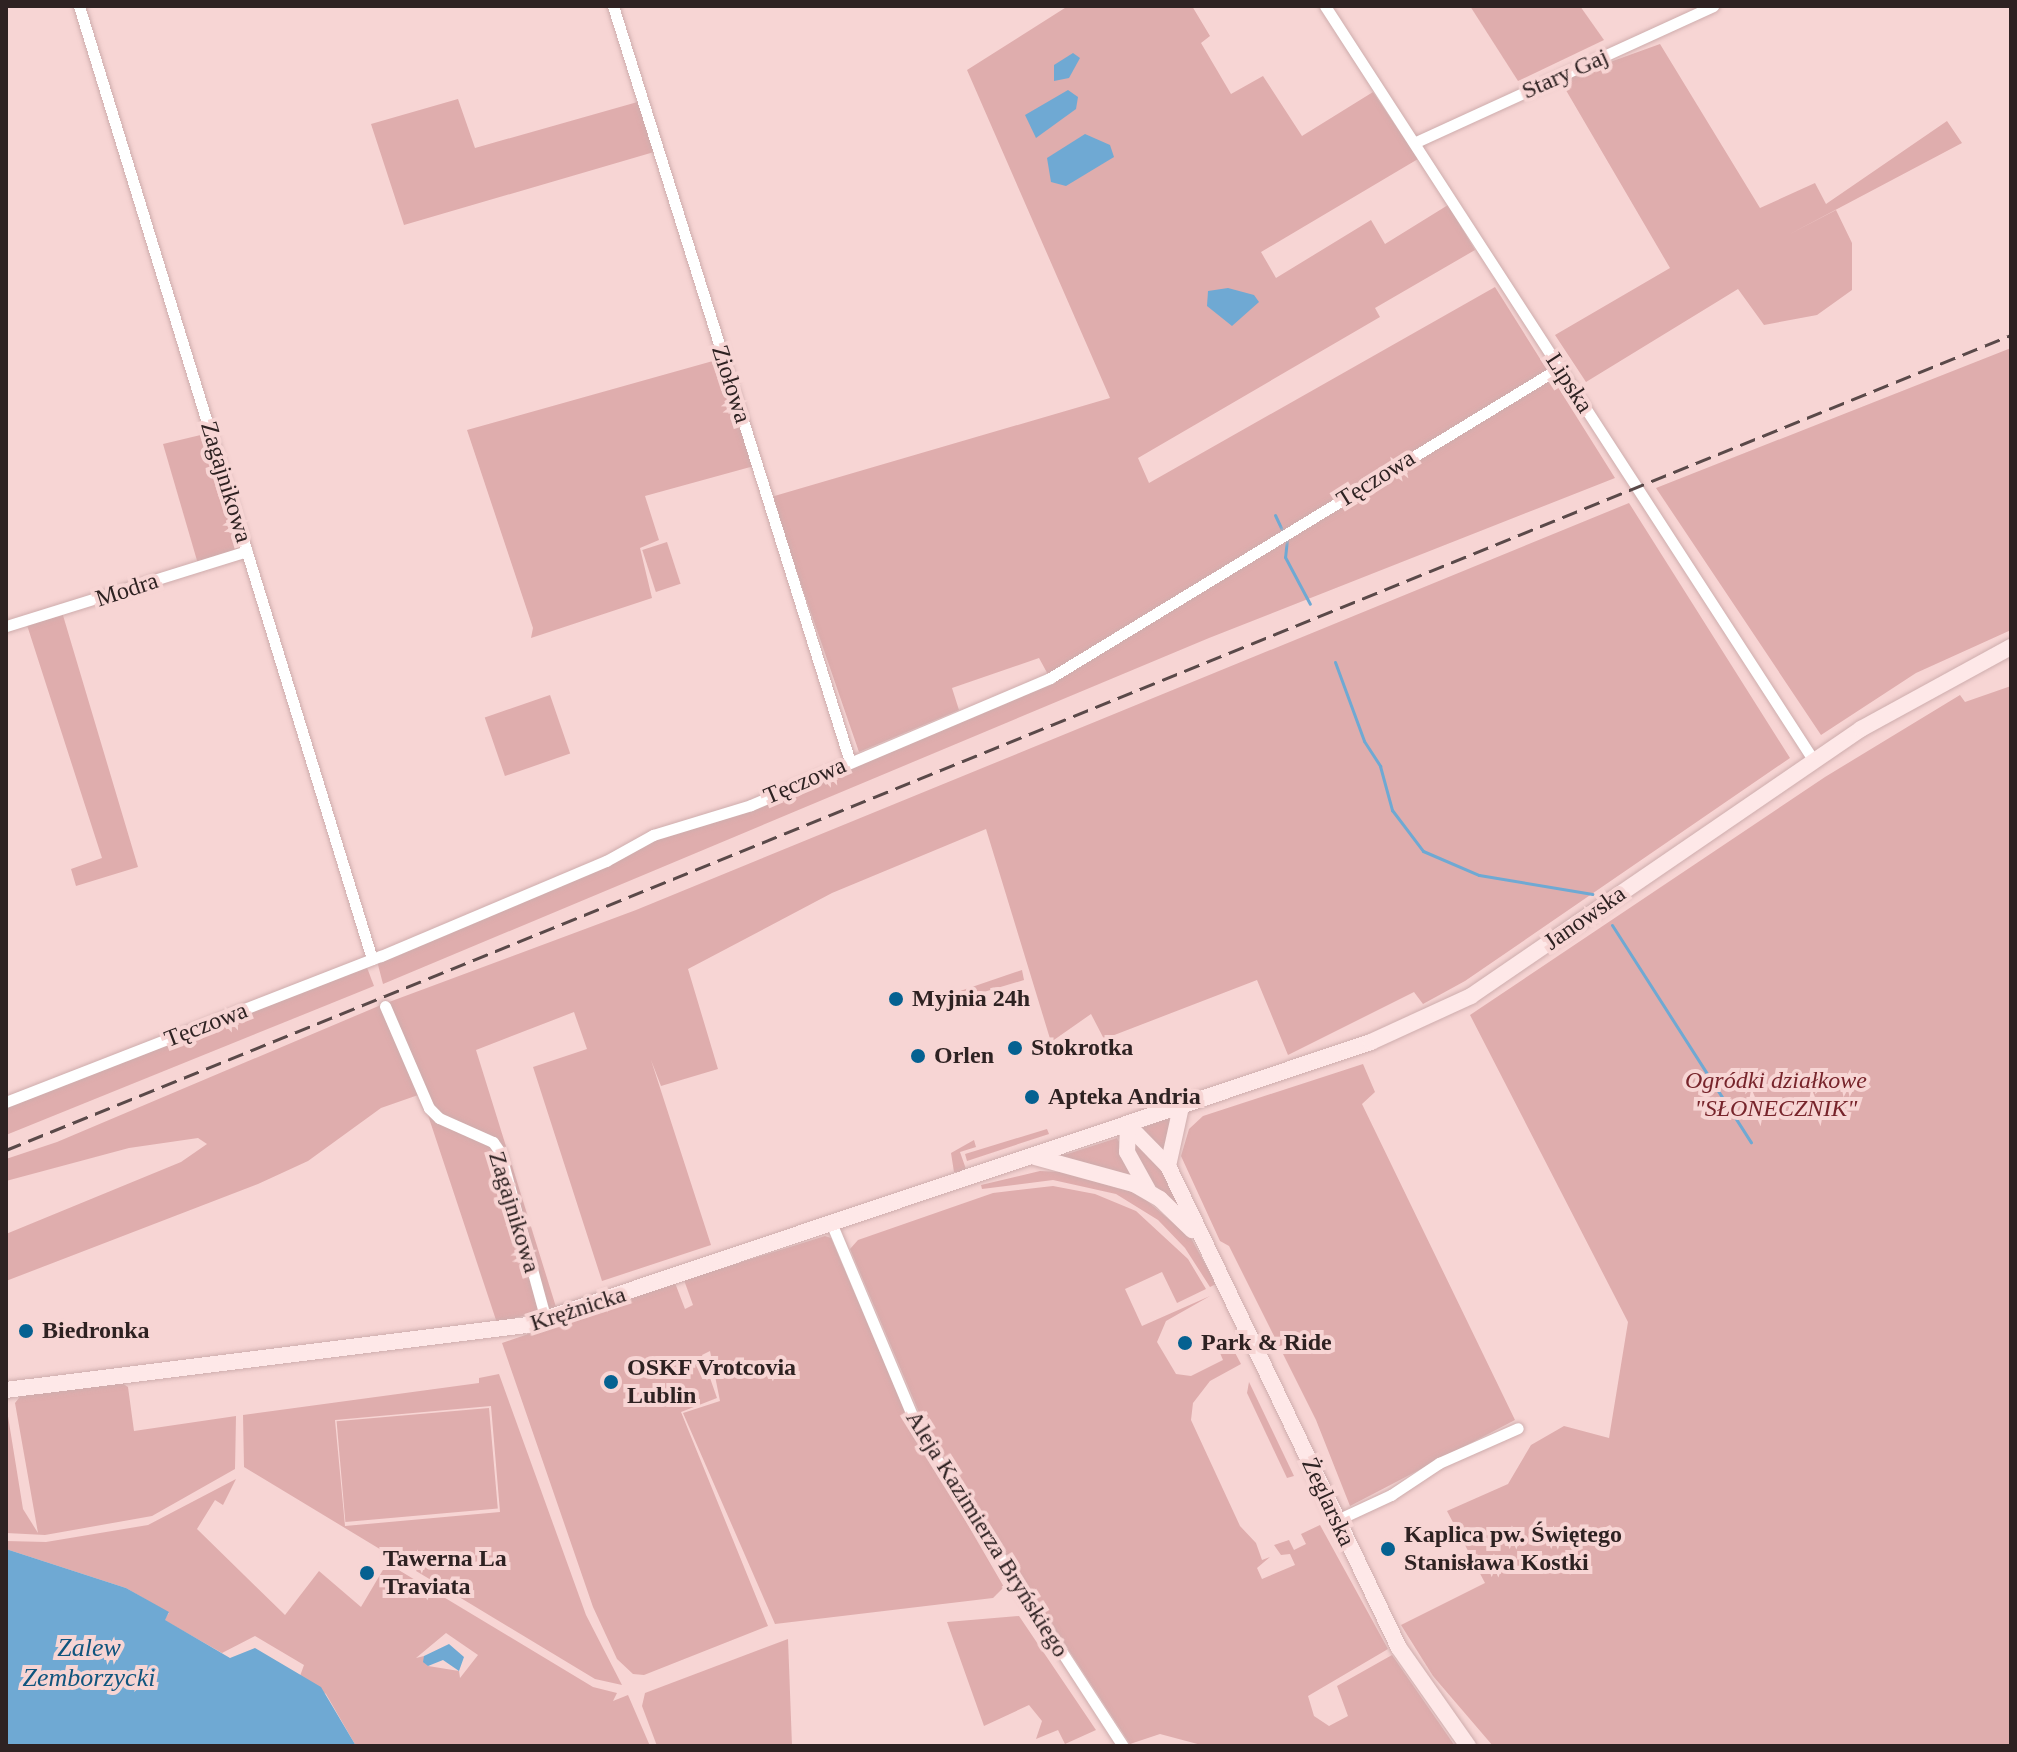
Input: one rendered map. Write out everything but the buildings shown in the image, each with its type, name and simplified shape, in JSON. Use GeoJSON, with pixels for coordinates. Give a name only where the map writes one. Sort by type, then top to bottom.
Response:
{"type":"FeatureCollection","features":[{"type":"Feature","properties":{"kind":"street","name":"Zagajnikowa"},"geometry":{"type":"LineString","coordinates":[[79,6],[372,959]]}},
{"type":"Feature","properties":{"kind":"street","name":"Ziołowa"},"geometry":{"type":"LineString","coordinates":[[613,6],[850,762]]}},
{"type":"Feature","properties":{"kind":"street","name":"Lipska"},"geometry":{"type":"LineString","coordinates":[[1325,6],[1416,142],[1814,761]]}},
{"type":"Feature","properties":{"kind":"street","name":"Stary Gaj"},"geometry":{"type":"LineString","coordinates":[[1416,142],[1713,6]]}},
{"type":"Feature","properties":{"kind":"street","name":"Tęczowa"},"geometry":{"type":"LineString","coordinates":[[6,1102],[372,959],[606,861],[653,835],[751,805],[1050,678],[1559,368]]}},
{"type":"Feature","properties":{"kind":"street","name":"Modra"},"geometry":{"type":"LineString","coordinates":[[6,626],[247,551]]}},
{"type":"Feature","properties":{"kind":"street","name":"Janowska"},"geometry":{"type":"LineString","coordinates":[[1128,1125],[1355,1048],[1455,1004],[1912,697],[2011,647]]}},
{"type":"Feature","properties":{"kind":"street","name":"Zagajnikowa"},"geometry":{"type":"LineString","coordinates":[[385,1006],[429,1108],[439,1118],[493,1142],[500,1152],[546,1320]]}},
{"type":"Feature","properties":{"kind":"street"},"geometry":{"type":"LineString","coordinates":[[1168,1166],[1181,1107]]}},
{"type":"Feature","properties":{"kind":"street","name":"Krężnicka"},"geometry":{"type":"LineString","coordinates":[[6,1390],[485,1334],[546,1320],[1128,1125]]}},
{"type":"Feature","properties":{"kind":"street","name":"Żeglarska"},"geometry":{"type":"LineString","coordinates":[[1128,1125],[1168,1166],[1405,1659],[1468,1746]]}},
{"type":"Feature","properties":{"kind":"street","name":"Żeglarska"},"geometry":{"type":"LineString","coordinates":[[1128,1125],[1127,1152],[1148,1191]]}},
{"type":"Feature","properties":{"kind":"street","name":"Żeglarska"},"geometry":{"type":"LineString","coordinates":[[1035,1157],[1148,1191],[1179,1216],[1205,1247]]}},
{"type":"Feature","properties":{"kind":"street","name":"Aleja Kazimierza Bryńskiego"},"geometry":{"type":"LineString","coordinates":[[832,1225],[919,1432],[1123,1746]]}},
{"type":"Feature","properties":{"kind":"street"},"geometry":{"type":"LineString","coordinates":[[1337,1520],[1391,1495],[1439,1463],[1518,1428]]}},
{"type":"Feature","properties":{"kind":"green space"},"geometry":{"type":"Polygon","coordinates":[[[1068,6],[1192,6],[1210,36],[1201,43],[1231,94],[1263,76],[1302,136],[1373,92],[1418,159],[1261,252],[1276,278],[1371,220],[1385,244],[1448,205],[1475,250],[1375,308],[1380,317],[1138,458],[1149,483],[1495,287],[1615,478],[1209,638],[383,984],[377,961],[656,838],[1051,680],[1039,658],[952,688],[959,710],[859,752],[771,497],[1110,398],[967,70],[1068,6]]]}},
{"type":"Feature","properties":{"kind":"green space"},"geometry":{"type":"Polygon","coordinates":[[[1470,6],[1580,6],[1604,40],[1518,81],[1470,6]]]}},
{"type":"Feature","properties":{"kind":"green space"},"geometry":{"type":"Polygon","coordinates":[[[1660,44],[1760,208],[1815,183],[1826,204],[1947,121],[1962,143],[1788,235],[1836,210],[1852,243],[1852,290],[1817,315],[1764,325],[1738,289],[1586,382],[1555,335],[1670,268],[1560,80],[1660,44]]]}},
{"type":"Feature","properties":{"kind":"green space"},"geometry":{"type":"Polygon","coordinates":[[[458,99],[475,148],[641,101],[654,152],[404,225],[371,124],[458,99]]]}},
{"type":"Feature","properties":{"kind":"green space"},"geometry":{"type":"Polygon","coordinates":[[[2011,348],[2011,630],[1916,673],[1821,735],[1656,488],[2011,348]]]}},
{"type":"Feature","properties":{"kind":"green space"},"geometry":{"type":"Polygon","coordinates":[[[720,359],[754,466],[645,496],[659,540],[640,548],[652,598],[531,638],[533,628],[467,430],[720,359]]]}},
{"type":"Feature","properties":{"kind":"green space"},"geometry":{"type":"Polygon","coordinates":[[[209,433],[241,543],[236,550],[198,564],[163,444],[209,433]]]}},
{"type":"Feature","properties":{"kind":"green space"},"geometry":{"type":"Polygon","coordinates":[[[1629,503],[1790,758],[1465,981],[1423,1004],[1414,992],[1288,1055],[1257,980],[1104,1039],[1091,1014],[1051,1042],[986,829],[832,893],[688,969],[718,1069],[661,1086],[651,1060],[711,1245],[602,1281],[533,1067],[587,1049],[574,1012],[476,1050],[556,1307],[497,1323],[421,1094],[381,1108],[308,1161],[258,1184],[6,1281],[6,1234],[181,1162],[207,1144],[198,1138],[129,1148],[6,1181],[6,1159],[57,1142],[381,1005],[636,910],[1629,503]]]}},
{"type":"Feature","properties":{"kind":"green space"},"geometry":{"type":"Polygon","coordinates":[[[667,542],[681,584],[656,592],[642,550],[667,542]]]}},
{"type":"Feature","properties":{"kind":"green space"},"geometry":{"type":"Polygon","coordinates":[[[62,612],[138,867],[76,886],[71,869],[102,858],[26,622],[62,612]]]}},
{"type":"Feature","properties":{"kind":"green space","name":"Ogródki działkowe \"SŁONECZNIK\""},"geometry":{"type":"Polygon","coordinates":[[[2011,686],[2011,1745],[1493,1746],[1433,1676],[1401,1625],[1485,1583],[1447,1511],[1508,1484],[1531,1445],[1564,1426],[1609,1438],[1628,1322],[1470,1015],[1825,777],[1960,695],[1965,702],[2011,686]]]}},
{"type":"Feature","properties":{"kind":"green space"},"geometry":{"type":"Polygon","coordinates":[[[550,695],[570,754],[505,776],[485,717],[550,695]]]}},
{"type":"Feature","properties":{"kind":"green space"},"geometry":{"type":"Polygon","coordinates":[[[366,965],[374,986],[6,1135],[6,1105],[366,965]]]}},
{"type":"Feature","properties":{"kind":"green space"},"geometry":{"type":"Polygon","coordinates":[[[1022,970],[1024,980],[937,1006],[928,1002],[1022,970]]]}},
{"type":"Feature","properties":{"kind":"green space"},"geometry":{"type":"Polygon","coordinates":[[[1363,1064],[1375,1092],[1362,1104],[1515,1420],[1350,1506],[1316,1420],[1229,1246],[1220,1241],[1181,1156],[1189,1129],[1203,1116],[1363,1064]]]}},
{"type":"Feature","properties":{"kind":"green space"},"geometry":{"type":"Polygon","coordinates":[[[1168,1118],[1172,1121],[1165,1154],[1142,1128],[1168,1118]]]}},
{"type":"Feature","properties":{"kind":"green space"},"geometry":{"type":"Polygon","coordinates":[[[1047,1129],[1049,1134],[967,1161],[965,1154],[1047,1129]]]}},
{"type":"Feature","properties":{"kind":"green space"},"geometry":{"type":"Polygon","coordinates":[[[1117,1138],[1139,1180],[1058,1157],[1117,1138]]]}},
{"type":"Feature","properties":{"kind":"green space"},"geometry":{"type":"Polygon","coordinates":[[[1137,1138],[1152,1152],[1180,1206],[1175,1207],[1150,1180],[1133,1147],[1137,1138]]]}},
{"type":"Feature","properties":{"kind":"green space"},"geometry":{"type":"Polygon","coordinates":[[[974,1140],[976,1147],[960,1152],[967,1172],[954,1172],[951,1153],[974,1140]]]}},
{"type":"Feature","properties":{"kind":"green space"},"geometry":{"type":"Polygon","coordinates":[[[1040,1171],[1080,1173],[1140,1195],[1191,1238],[1216,1284],[1210,1287],[1185,1248],[1158,1220],[1116,1194],[1053,1180],[982,1189],[981,1185],[1040,1171]]]}},
{"type":"Feature","properties":{"kind":"green space"},"geometry":{"type":"Polygon","coordinates":[[[1053,1186],[1095,1194],[1136,1211],[1188,1259],[1206,1289],[1177,1303],[1162,1272],[1125,1289],[1142,1326],[1210,1296],[1166,1321],[1157,1342],[1176,1374],[1191,1376],[1223,1360],[1220,1353],[1232,1347],[1241,1364],[1210,1381],[1193,1403],[1191,1420],[1240,1526],[1256,1543],[1262,1560],[1270,1557],[1257,1568],[1262,1579],[1295,1565],[1290,1554],[1281,1555],[1274,1545],[1289,1540],[1294,1550],[1306,1544],[1301,1534],[1320,1525],[1388,1649],[1308,1696],[1314,1716],[1329,1726],[1348,1716],[1337,1686],[1392,1655],[1455,1746],[1205,1746],[1160,1734],[1130,1744],[929,1436],[850,1249],[858,1240],[993,1193],[1053,1186]]]}},
{"type":"Feature","properties":{"kind":"green space"},"geometry":{"type":"Polygon","coordinates":[[[825,1236],[831,1238],[915,1434],[1004,1587],[993,1598],[775,1624],[683,1413],[720,1401],[710,1351],[702,1355],[717,1398],[681,1412],[768,1626],[644,1675],[633,1674],[617,1659],[593,1607],[502,1343],[675,1283],[685,1309],[693,1305],[684,1280],[825,1236]]]}},
{"type":"Feature","properties":{"kind":"green space"},"geometry":{"type":"Polygon","coordinates":[[[499,1374],[586,1615],[622,1685],[595,1679],[244,1467],[243,1415],[479,1383],[479,1378],[499,1374]],[[491,1406],[335,1420],[345,1526],[500,1512],[491,1406]]]}},
{"type":"Feature","properties":{"kind":"green space"},"geometry":{"type":"Polygon","coordinates":[[[117,1380],[128,1387],[134,1431],[236,1416],[235,1469],[152,1516],[45,1535],[6,1533],[6,1404],[23,1509],[38,1533],[15,1403],[22,1394],[117,1380]]]}},
{"type":"Feature","properties":{"kind":"green space"},"geometry":{"type":"Polygon","coordinates":[[[1249,1382],[1294,1476],[1287,1478],[1247,1393],[1249,1382]]]}},
{"type":"Feature","properties":{"kind":"green space"},"geometry":{"type":"Polygon","coordinates":[[[489,1408],[498,1509],[345,1522],[337,1421],[489,1408]]]}},
{"type":"Feature","properties":{"kind":"green space"},"geometry":{"type":"Polygon","coordinates":[[[236,1479],[223,1505],[215,1500],[197,1529],[285,1615],[319,1571],[361,1607],[387,1563],[593,1687],[617,1693],[613,1701],[628,1695],[650,1746],[356,1746],[326,1694],[300,1676],[304,1665],[255,1636],[222,1653],[164,1620],[169,1613],[126,1588],[6,1549],[6,1541],[46,1542],[148,1525],[236,1479]],[[446,1633],[416,1658],[424,1656],[428,1666],[459,1671],[460,1678],[478,1655],[446,1633]]]}},
{"type":"Feature","properties":{"kind":"green space"},"geometry":{"type":"Polygon","coordinates":[[[1019,1616],[1096,1730],[1065,1744],[1058,1730],[1036,1739],[1042,1721],[1029,1705],[984,1726],[947,1622],[1019,1616]]]}},
{"type":"Feature","properties":{"kind":"green space"},"geometry":{"type":"Polygon","coordinates":[[[788,1639],[792,1746],[657,1746],[642,1706],[645,1693],[788,1639]]]}},
{"type":"Feature","properties":{"kind":"water"},"geometry":{"type":"Polygon","coordinates":[[[1073,53],[1080,58],[1069,78],[1054,81],[1054,65],[1073,53]]]}},
{"type":"Feature","properties":{"kind":"water"},"geometry":{"type":"Polygon","coordinates":[[[1068,90],[1078,97],[1076,109],[1036,138],[1025,115],[1068,90]]]}},
{"type":"Feature","properties":{"kind":"water"},"geometry":{"type":"Polygon","coordinates":[[[1085,134],[1110,145],[1114,157],[1066,186],[1051,182],[1047,158],[1085,134]]]}},
{"type":"Feature","properties":{"kind":"water"},"geometry":{"type":"Polygon","coordinates":[[[1228,288],[1254,295],[1259,302],[1232,326],[1207,306],[1208,291],[1228,288]]]}},
{"type":"Feature","properties":{"kind":"water","name":"Zalew Zemborzycki"},"geometry":{"type":"Polygon","coordinates":[[[6,1549],[126,1588],[169,1612],[165,1620],[230,1658],[255,1648],[321,1687],[356,1746],[6,1746],[6,1549]]]}},
{"type":"Feature","properties":{"kind":"water"},"geometry":{"type":"Polygon","coordinates":[[[449,1644],[464,1657],[459,1671],[443,1660],[428,1666],[423,1662],[424,1656],[449,1644]]]}},
{"type":"Feature","properties":{"kind":"waterway"},"geometry":{"type":"LineString","coordinates":[[1275,515],[1283,532]]}},
{"type":"Feature","properties":{"kind":"waterway"},"geometry":{"type":"LineString","coordinates":[[1287,539],[1285,557],[1310,604]]}},
{"type":"Feature","properties":{"kind":"waterway"},"geometry":{"type":"LineString","coordinates":[[1335,662],[1364,741],[1380,766],[1392,810],[1423,851],[1479,875],[1592,894]]}},
{"type":"Feature","properties":{"kind":"waterway"},"geometry":{"type":"LineString","coordinates":[[1612,925],[1751,1142]]}},
{"type":"Feature","properties":{"kind":"railway"},"geometry":{"type":"LineString","coordinates":[[6,1150],[2011,335]]}},
{"type":"Feature","properties":{"kind":"place","name":"Myjnia 24h"},"geometry":{"type":"Point","coordinates":[896,999]}},
{"type":"Feature","properties":{"kind":"place","name":"Stokrotka"},"geometry":{"type":"Point","coordinates":[1015,1048]}},
{"type":"Feature","properties":{"kind":"place","name":"Orlen"},"geometry":{"type":"Point","coordinates":[918,1056]}},
{"type":"Feature","properties":{"kind":"place","name":"Apteka Andria"},"geometry":{"type":"Point","coordinates":[1032,1097]}},
{"type":"Feature","properties":{"kind":"place","name":"Biedronka"},"geometry":{"type":"Point","coordinates":[26,1331]}},
{"type":"Feature","properties":{"kind":"place","name":"Park & Ride"},"geometry":{"type":"Point","coordinates":[1185,1343]}},
{"type":"Feature","properties":{"kind":"place","name":"OSKF Vrotcovia Lublin"},"geometry":{"type":"Point","coordinates":[611,1382]}},
{"type":"Feature","properties":{"kind":"place","name":"Kaplica pw. Świętego Stanisława Kostki"},"geometry":{"type":"Point","coordinates":[1388,1549]}},
{"type":"Feature","properties":{"kind":"place","name":"Tawerna La Traviata"},"geometry":{"type":"Point","coordinates":[367,1573]}}]}
